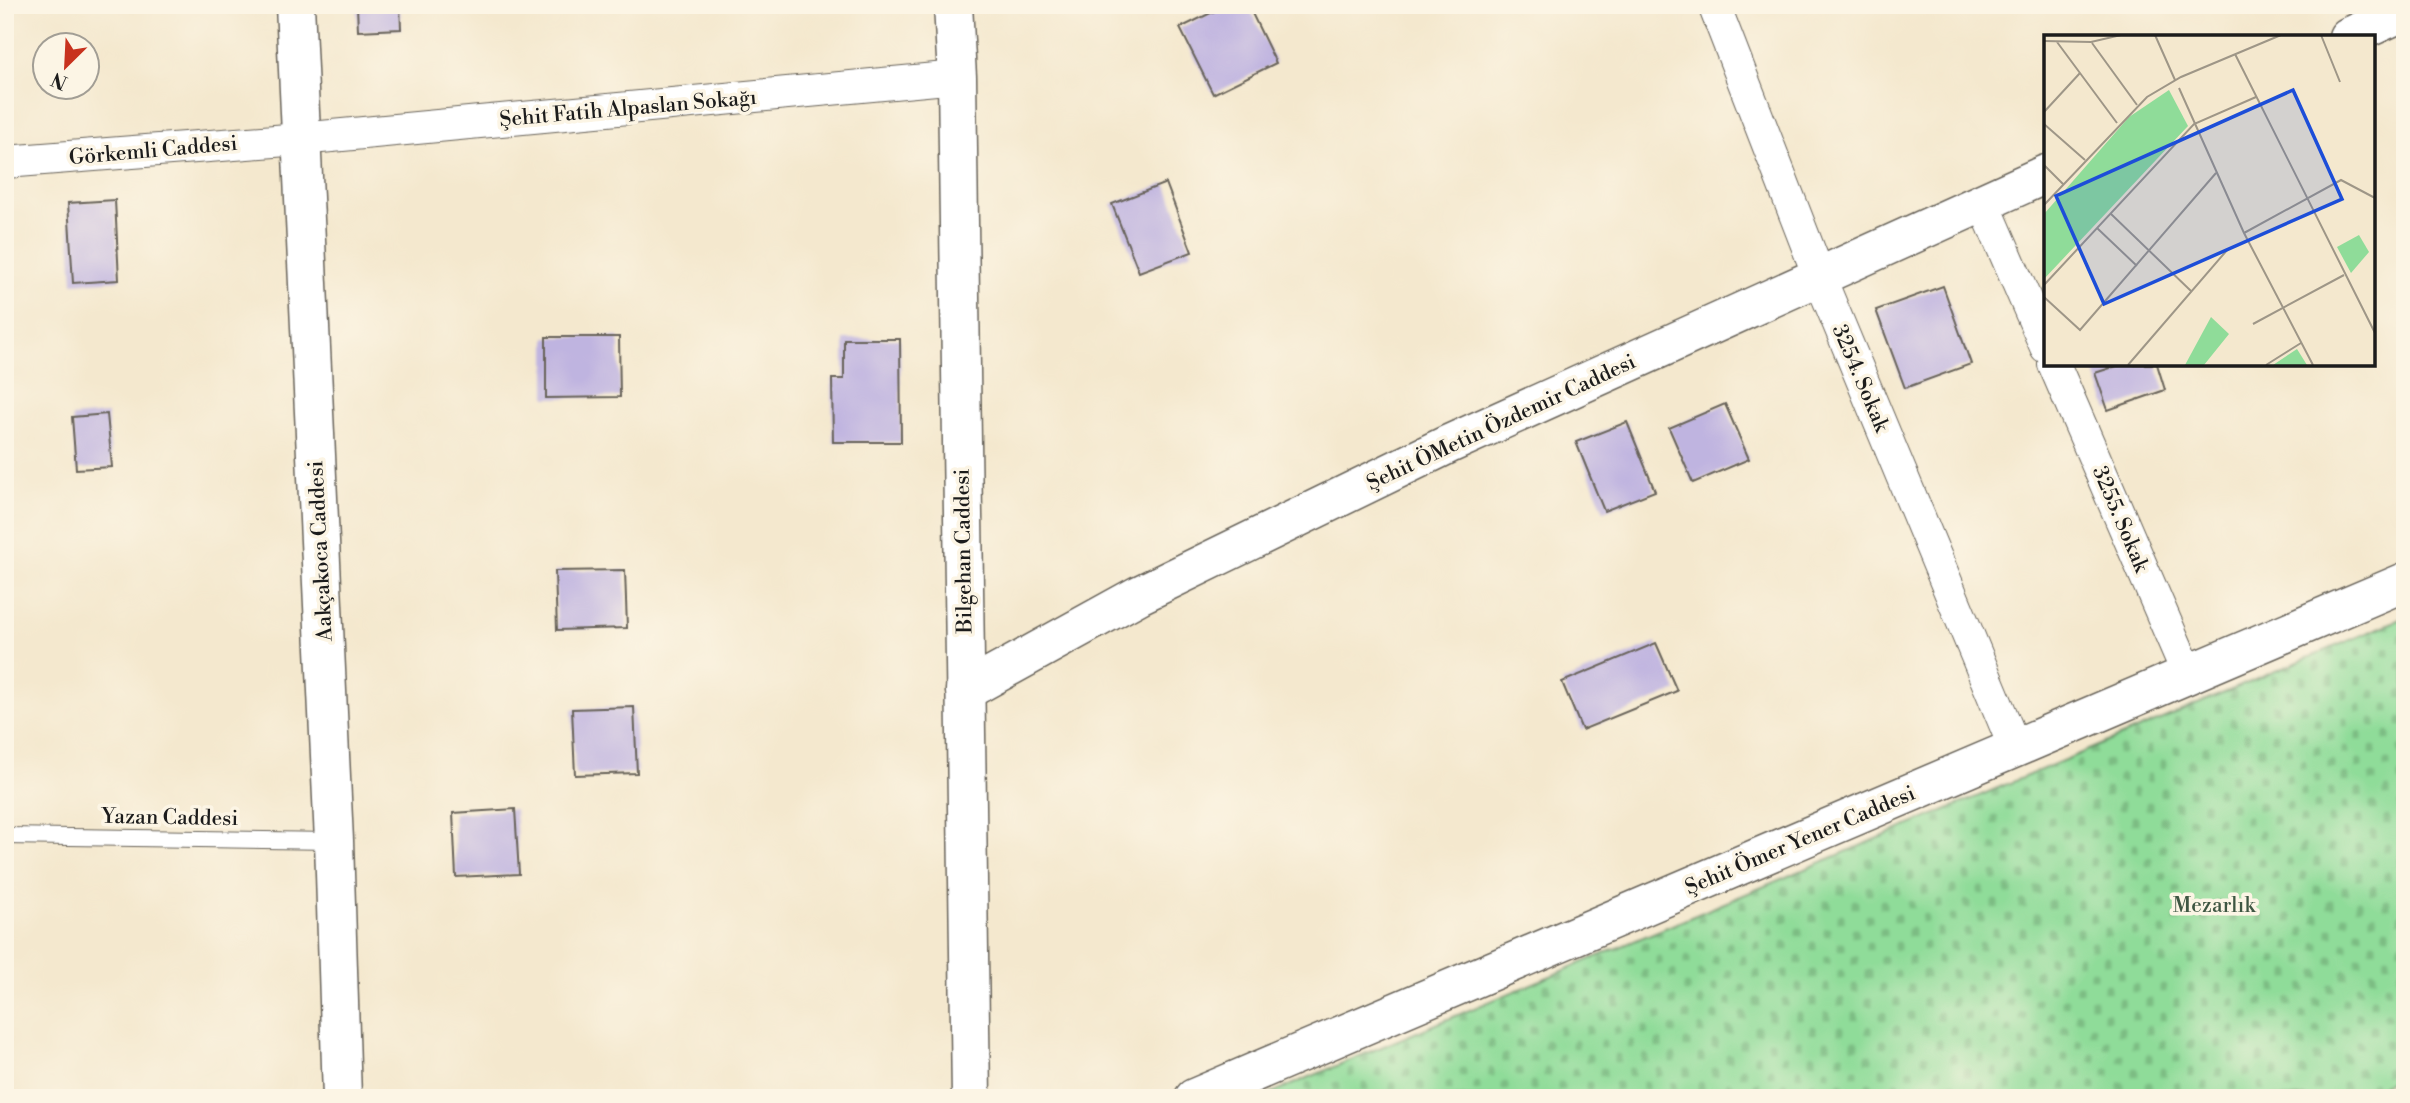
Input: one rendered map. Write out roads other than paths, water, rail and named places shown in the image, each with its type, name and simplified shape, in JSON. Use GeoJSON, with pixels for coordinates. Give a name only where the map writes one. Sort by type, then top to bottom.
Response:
{"type":"FeatureCollection","features":[{"type":"Feature","properties":{"kind":"street","name":"Aakçakoca Caddesi"},"geometry":{"type":"LineString","coordinates":[[295,5],[334,841],[342,1098]]}},
{"type":"Feature","properties":{"kind":"street","name":"Bilgehan Caddesi"},"geometry":{"type":"LineString","coordinates":[[953,5],[957,78],[971,1098]]}},
{"type":"Feature","properties":{"kind":"street","name":"3254. Sokak"},"geometry":{"type":"LineString","coordinates":[[1714,5],[1819,276],[2015,748]]}},
{"type":"Feature","properties":{"kind":"street"},"geometry":{"type":"LineString","coordinates":[[2352,35],[2405,11]]}},
{"type":"Feature","properties":{"kind":"street","name":"Şehit Fatih Alpaslan Sokağı"},"geometry":{"type":"LineString","coordinates":[[300,139],[957,78]]}},
{"type":"Feature","properties":{"kind":"street","name":"Görkemli Caddesi"},"geometry":{"type":"LineString","coordinates":[[5,162],[300,139]]}},
{"type":"Feature","properties":{"kind":"street","name":"Şehit ÖMetin Özdemir Caddesi"},"geometry":{"type":"LineString","coordinates":[[965,691],[1139,595],[1449,443],[2044,175]]}},
{"type":"Feature","properties":{"kind":"street"},"geometry":{"type":"LineString","coordinates":[[1983,202],[2044,341]]}},
{"type":"Feature","properties":{"kind":"street","name":"3255. Sokak"},"geometry":{"type":"LineString","coordinates":[[2055,366],[2188,674]]}},
{"type":"Feature","properties":{"kind":"street","name":"Şehit Ömer Yener Caddesi"},"geometry":{"type":"LineString","coordinates":[[1194,1098],[2405,582]]}},
{"type":"Feature","properties":{"kind":"lane","name":"Yazan Caddesi"},"geometry":{"type":"LineString","coordinates":[[5,836],[334,841]]}},
{"type":"Feature","properties":{"kind":"park label","name":"Mezarlık"},"geometry":{"type":"Point","coordinates":[2214,905]}}]}
